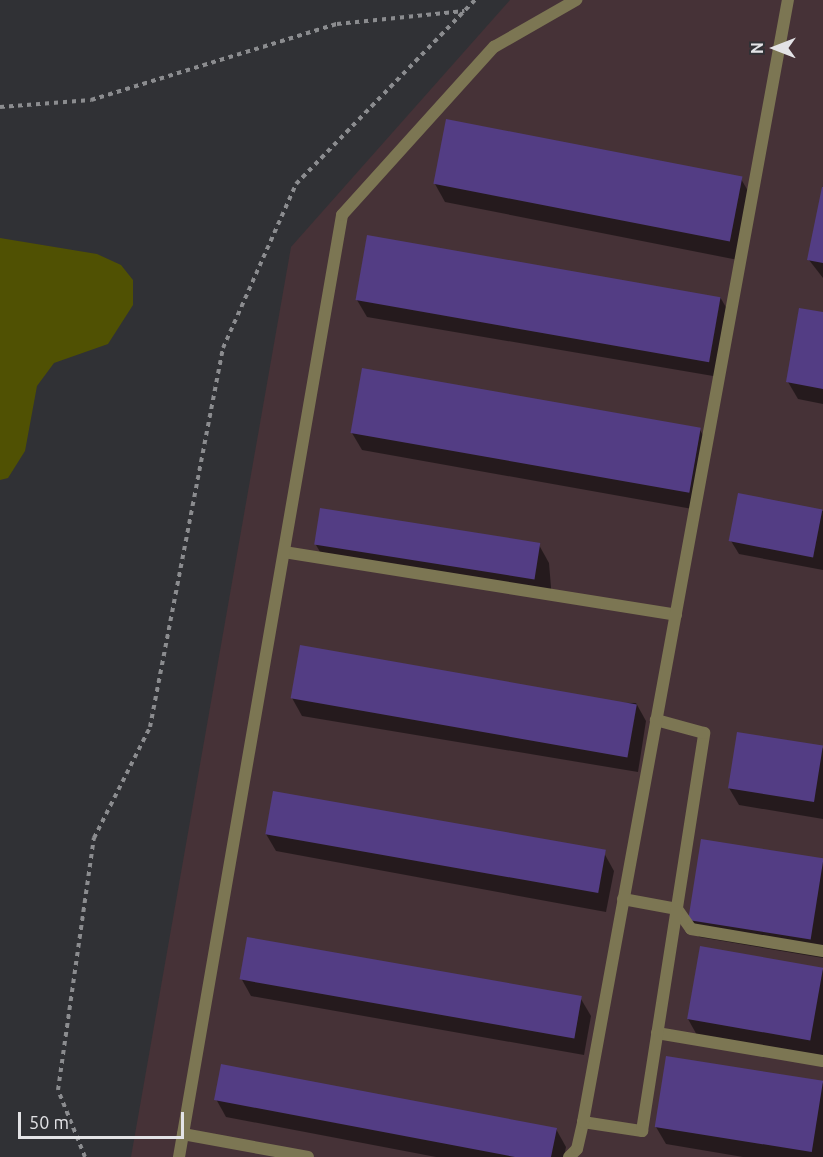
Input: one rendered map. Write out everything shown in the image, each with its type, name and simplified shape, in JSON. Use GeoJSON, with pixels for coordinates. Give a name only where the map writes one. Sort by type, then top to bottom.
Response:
{"type":"FeatureCollection","features":[{"type":"Feature","properties":{"kind":"lane"},"geometry":{"type":"LineString","coordinates":[[179,1157],[342,215],[494,47],[576,0]]}},
{"type":"Feature","properties":{"kind":"lane"},"geometry":{"type":"LineString","coordinates":[[569,1157],[577,1149],[583,1122],[788,0]]}},
{"type":"Feature","properties":{"kind":"lane"},"geometry":{"type":"LineString","coordinates":[[284,552],[675,615]]}},
{"type":"Feature","properties":{"kind":"lane"},"geometry":{"type":"LineString","coordinates":[[583,1122],[642,1131],[704,733],[656,720]]}},
{"type":"Feature","properties":{"kind":"lane"},"geometry":{"type":"LineString","coordinates":[[623,899],[677,909],[691,929],[823,951]]}},
{"type":"Feature","properties":{"kind":"lane"},"geometry":{"type":"LineString","coordinates":[[657,1033],[823,1061]]}},
{"type":"Feature","properties":{"kind":"lane"},"geometry":{"type":"LineString","coordinates":[[183,1134],[308,1157]]}},
{"type":"Feature","properties":{"kind":"path"},"geometry":{"type":"LineString","coordinates":[[85,1157],[58,1090],[94,838],[150,727],[223,348],[296,184],[475,0]]}},
{"type":"Feature","properties":{"kind":"path"},"geometry":{"type":"LineString","coordinates":[[0,107],[91,100],[337,24],[464,11]]}},
{"type":"Feature","properties":{"kind":"shaded area"},"geometry":{"type":"Polygon","coordinates":[[[510,0],[823,0],[823,1157],[131,1157],[291,247],[510,0]]]}},
{"type":"Feature","properties":{"kind":"shaded area"},"geometry":{"type":"Polygon","coordinates":[[[0,238],[97,254],[121,265],[133,280],[133,305],[108,344],[54,363],[37,386],[25,451],[8,478],[0,480],[0,238]]]}},
{"type":"Feature","properties":{"kind":"building"},"geometry":{"type":"Polygon","coordinates":[[[446,119],[742,177],[730,241],[433,184],[446,119]]]}},
{"type":"Feature","properties":{"kind":"building"},"geometry":{"type":"Polygon","coordinates":[[[823,187],[823,263],[807,260],[823,187]]]}},
{"type":"Feature","properties":{"kind":"building"},"geometry":{"type":"Polygon","coordinates":[[[367,235],[721,297],[709,362],[356,300],[367,235]]]}},
{"type":"Feature","properties":{"kind":"building"},"geometry":{"type":"Polygon","coordinates":[[[799,308],[823,312],[823,389],[786,382],[799,308]]]}},
{"type":"Feature","properties":{"kind":"building"},"geometry":{"type":"Polygon","coordinates":[[[362,368],[701,428],[689,493],[351,433],[362,368]]]}},
{"type":"Feature","properties":{"kind":"building"},"geometry":{"type":"Polygon","coordinates":[[[738,493],[822,509],[813,558],[729,541],[738,493]]]}},
{"type":"Feature","properties":{"kind":"building"},"geometry":{"type":"Polygon","coordinates":[[[320,508],[540,543],[534,579],[314,545],[320,508]]]}},
{"type":"Feature","properties":{"kind":"building"},"geometry":{"type":"Polygon","coordinates":[[[300,645],[637,704],[627,758],[291,698],[300,645]]]}},
{"type":"Feature","properties":{"kind":"building"},"geometry":{"type":"Polygon","coordinates":[[[737,732],[823,746],[814,802],[728,788],[737,732]]]}},
{"type":"Feature","properties":{"kind":"building"},"geometry":{"type":"Polygon","coordinates":[[[273,791],[606,850],[598,893],[265,834],[273,791]]]}},
{"type":"Feature","properties":{"kind":"building"},"geometry":{"type":"Polygon","coordinates":[[[701,839],[823,858],[811,939],[688,920],[701,839]]]}},
{"type":"Feature","properties":{"kind":"building"},"geometry":{"type":"Polygon","coordinates":[[[247,937],[582,996],[574,1038],[240,979],[247,937]]]}},
{"type":"Feature","properties":{"kind":"building"},"geometry":{"type":"Polygon","coordinates":[[[700,946],[823,968],[810,1041],[687,1019],[700,946]]]}},
{"type":"Feature","properties":{"kind":"building"},"geometry":{"type":"Polygon","coordinates":[[[666,1056],[823,1081],[812,1152],[655,1127],[666,1056]]]}},
{"type":"Feature","properties":{"kind":"building"},"geometry":{"type":"Polygon","coordinates":[[[221,1064],[557,1128],[551,1157],[515,1157],[214,1100],[221,1064]]]}}]}
